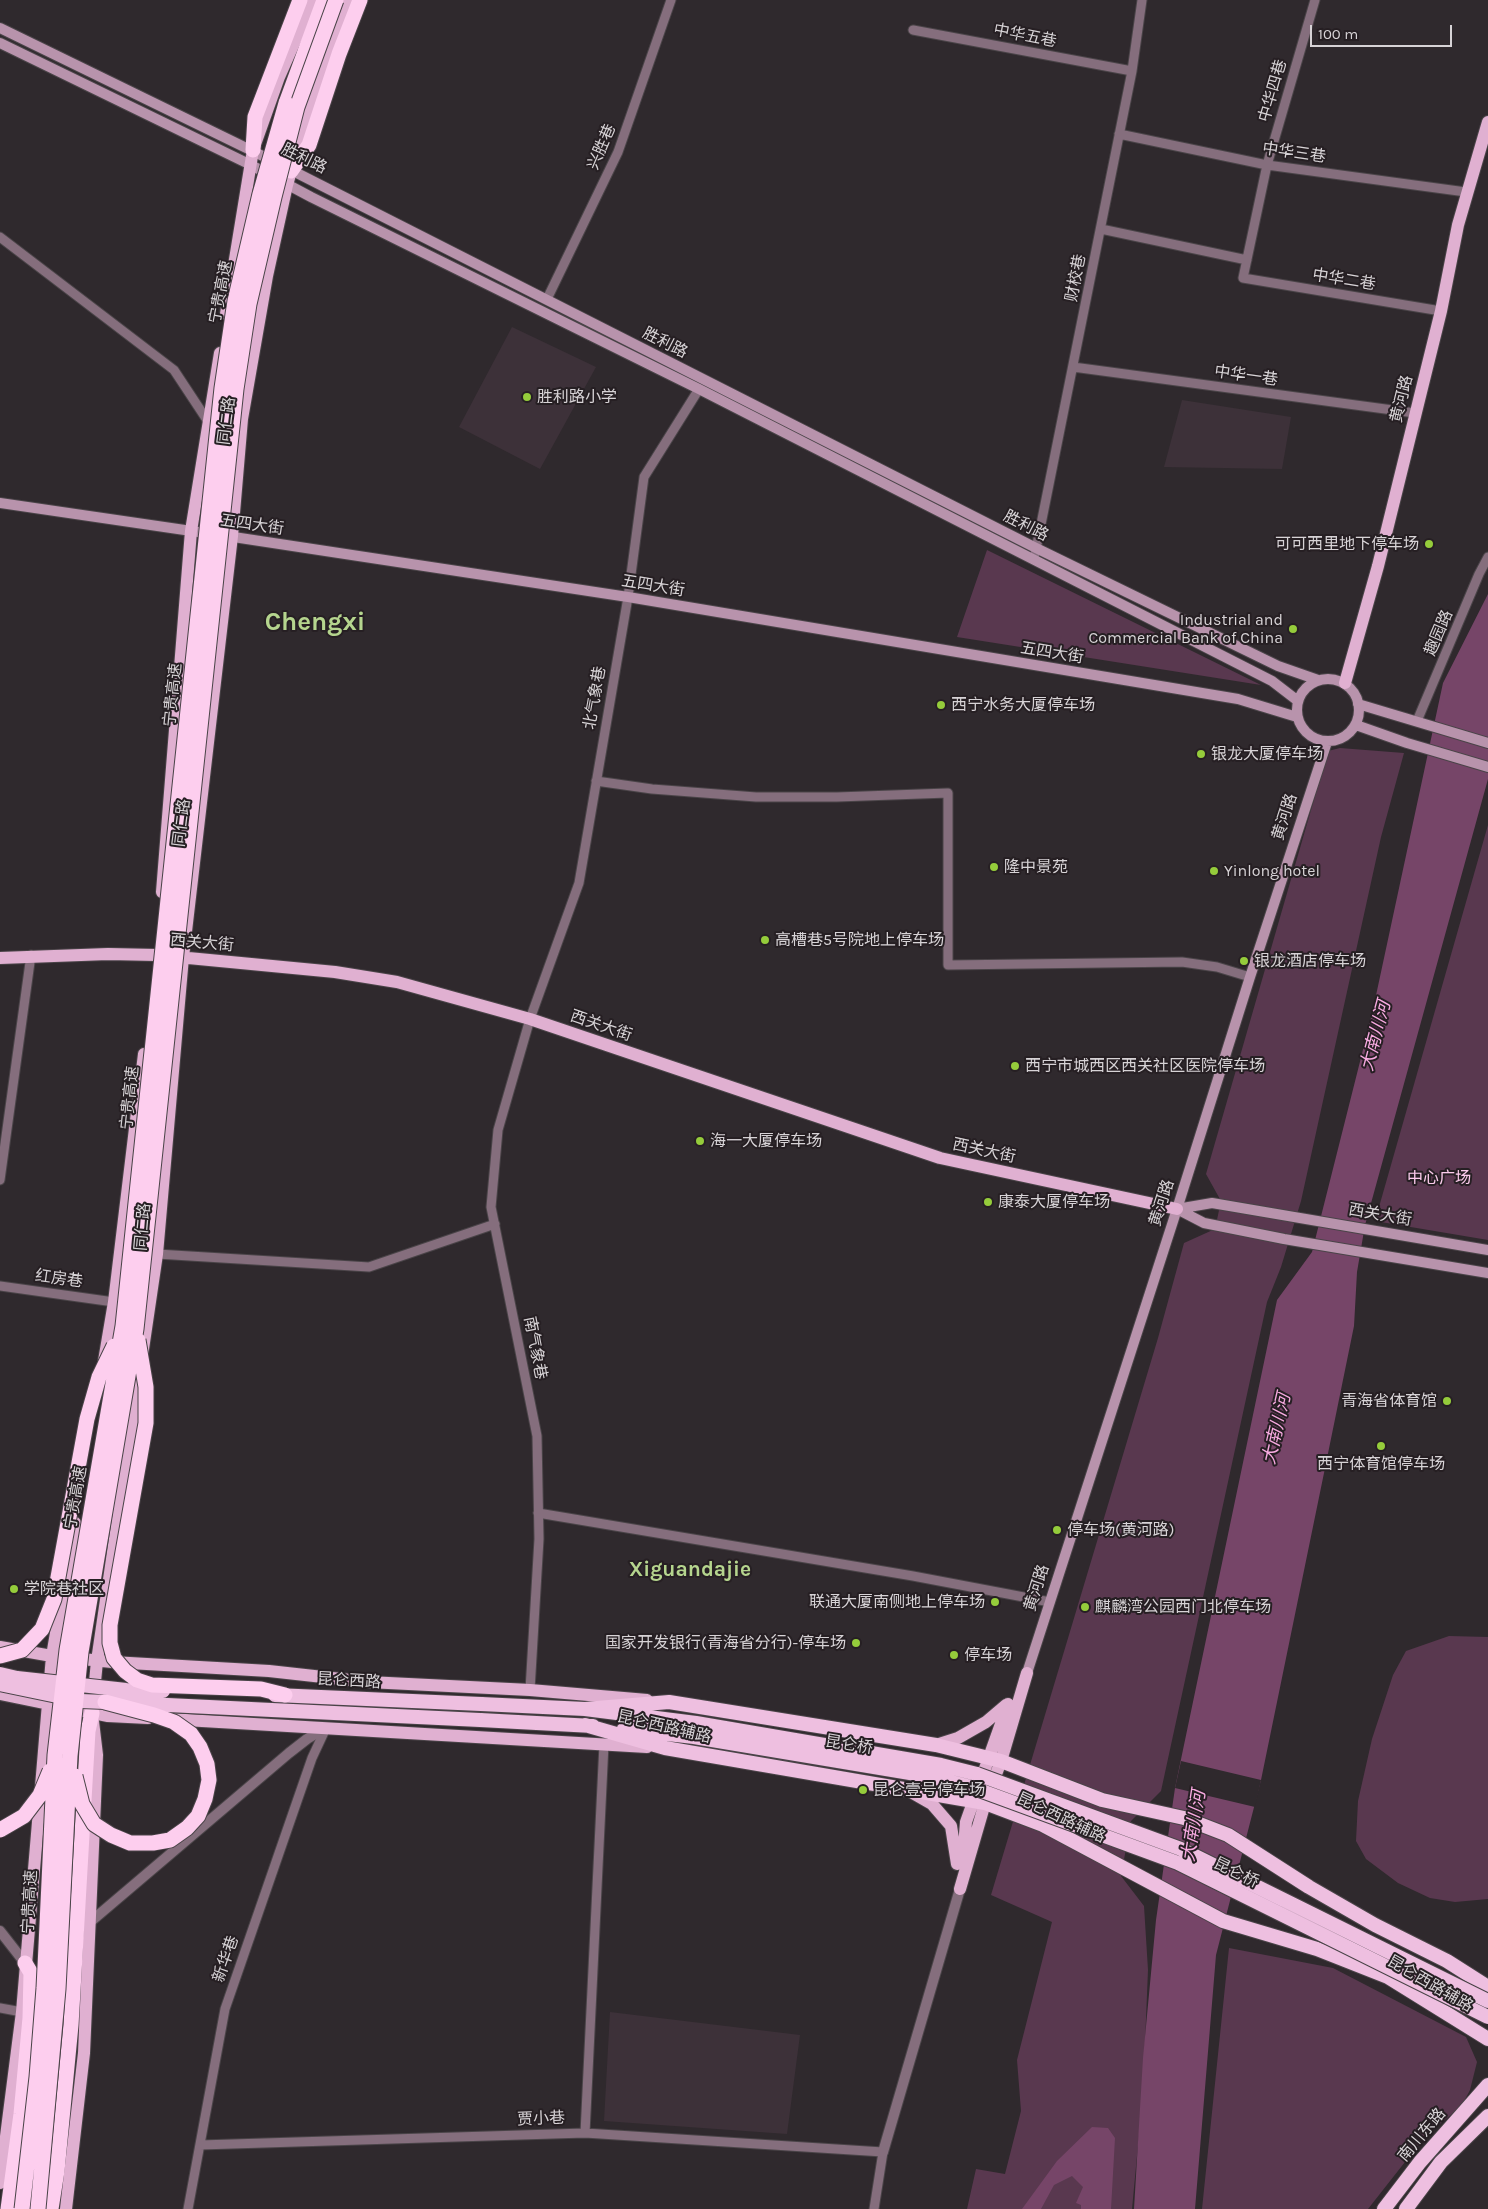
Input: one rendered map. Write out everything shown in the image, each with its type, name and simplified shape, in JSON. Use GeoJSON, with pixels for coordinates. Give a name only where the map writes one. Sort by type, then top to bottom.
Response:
{"type":"FeatureCollection","features":[{"type":"Feature","properties":{"kind":"highway"},"geometry":{"type":"LineString","coordinates":[[252,158],[255,117],[300,0]]}},
{"type":"Feature","properties":{"kind":"highway","name":"宁贵高速"},"geometry":{"type":"LineString","coordinates":[[22,2209],[37,2077],[44,1988],[54,1755],[67,1650],[129,1327],[225,369],[236,301],[260,194],[286,103],[324,0]]}},
{"type":"Feature","properties":{"kind":"highway","name":"宁贵高速"},"geometry":{"type":"LineString","coordinates":[[38,2209],[58,1989],[70,1756],[81,1652],[129,1327],[236,390],[249,304],[278,179],[297,107],[336,0]]}},
{"type":"Feature","properties":{"kind":"highway"},"geometry":{"type":"LineString","coordinates":[[289,178],[309,145],[339,54],[360,0]]}},
{"type":"Feature","properties":{"kind":"highway"},"geometry":{"type":"LineString","coordinates":[[0,1656],[22,1650],[42,1630],[54,1599],[87,1419],[99,1377],[129,1327]]}},
{"type":"Feature","properties":{"kind":"highway"},"geometry":{"type":"LineString","coordinates":[[129,1327],[146,1387],[146,1423],[110,1625],[110,1643],[114,1658],[125,1671],[137,1680],[152,1685],[261,1689],[285,1695]]}},
{"type":"Feature","properties":{"kind":"highway","name":"昆仑西路"},"geometry":{"type":"LineString","coordinates":[[0,1674],[17,1678],[126,1690],[285,1695],[585,1709],[696,1723]]}},
{"type":"Feature","properties":{"kind":"highway"},"geometry":{"type":"LineString","coordinates":[[0,1686],[19,1688]]}},
{"type":"Feature","properties":{"kind":"highway","name":"昆仑西路"},"geometry":{"type":"LineString","coordinates":[[19,1688],[81,1700],[105,1702],[584,1725],[694,1737]]}},
{"type":"Feature","properties":{"kind":"highway"},"geometry":{"type":"LineString","coordinates":[[70,1756],[82,1804],[94,1824],[111,1836],[130,1843],[162,1842],[170,1840],[187,1828],[198,1816],[205,1799],[209,1780],[207,1764],[200,1747],[190,1734],[168,1719],[105,1702]]}},
{"type":"Feature","properties":{"kind":"highway","name":"昆仑西路辅路"},"geometry":{"type":"LineString","coordinates":[[585,1709],[669,1702],[936,1745],[995,1759],[1102,1800],[1184,1818],[1228,1835],[1309,1887],[1375,1925],[1447,1961],[1488,1987]]}},
{"type":"Feature","properties":{"kind":"highway"},"geometry":{"type":"LineString","coordinates":[[51,2209],[57,2170],[72,2025],[88,1731],[92,1713]]}},
{"type":"Feature","properties":{"kind":"highway","name":"昆仑桥"},"geometry":{"type":"LineString","coordinates":[[696,1723],[941,1765],[977,1774],[1181,1849],[1488,2001]]}},
{"type":"Feature","properties":{"kind":"highway","name":"昆仑西路辅路"},"geometry":{"type":"LineString","coordinates":[[584,1725],[665,1748],[980,1802],[1043,1826],[1111,1860],[1223,1921],[1317,1948],[1388,1978],[1488,2039]]}},
{"type":"Feature","properties":{"kind":"highway","name":"昆仑桥"},"geometry":{"type":"LineString","coordinates":[[694,1737],[928,1776],[971,1787],[1178,1864],[1488,2017]]}},
{"type":"Feature","properties":{"kind":"highway"},"geometry":{"type":"LineString","coordinates":[[0,1830],[24,1816],[40,1795],[54,1755]]}},
{"type":"Feature","properties":{"kind":"highway"},"geometry":{"type":"LineString","coordinates":[[8,2209],[21,2114],[30,2018],[31,1973],[25,1964]]}},
{"type":"Feature","properties":{"kind":"highway","name":"南川东路"},"geometry":{"type":"LineString","coordinates":[[1384,2209],[1420,2162],[1488,2085]]}},
{"type":"Feature","properties":{"kind":"highway","name":"南川东路"},"geometry":{"type":"LineString","coordinates":[[1406,2209],[1441,2162],[1488,2116]]}},
{"type":"Feature","properties":{"kind":"main road","name":"同仁路"},"geometry":{"type":"LineString","coordinates":[[0,2183],[22,2012],[39,1830],[52,1656],[114,1302],[157,955],[191,531],[238,231],[252,158],[279,77],[313,0]]}},
{"type":"Feature","properties":{"kind":"main road","name":"同仁路"},"geometry":{"type":"LineString","coordinates":[[66,2209],[84,2053],[97,1755],[92,1713],[97,1661],[157,1254],[183,957],[232,536],[242,419],[267,276],[289,178],[312,97],[349,0]]}},
{"type":"Feature","properties":{"kind":"main road","name":"胜利路"},"geometry":{"type":"LineString","coordinates":[[0,28],[289,178],[546,299],[1036,548],[1278,666],[1318,680]]}},
{"type":"Feature","properties":{"kind":"main road","name":"胜利路"},"geometry":{"type":"LineString","coordinates":[[0,43],[252,158],[1033,561],[1272,681],[1298,701]]}},
{"type":"Feature","properties":{"kind":"main road","name":"黄河路"},"geometry":{"type":"LineString","coordinates":[[1345,683],[1378,566],[1441,311],[1466,192],[1488,122]]}},
{"type":"Feature","properties":{"kind":"main road","name":"五四大街"},"geometry":{"type":"LineString","coordinates":[[0,502],[628,597],[1238,699],[1297,717]]}},
{"type":"Feature","properties":{"kind":"main road"},"geometry":{"type":"LineString","coordinates":[[1329,679],[1345,683],[1354,693],[1358,704],[1360,715],[1356,725],[1351,733],[1342,739],[1327,742],[1312,738],[1304,731],[1297,717],[1298,701],[1305,689],[1318,680],[1329,679]]}},
{"type":"Feature","properties":{"kind":"main road"},"geometry":{"type":"LineString","coordinates":[[1358,704],[1488,743]]}},
{"type":"Feature","properties":{"kind":"main road"},"geometry":{"type":"LineString","coordinates":[[1356,725],[1488,767]]}},
{"type":"Feature","properties":{"kind":"main road","name":"黄河路"},"geometry":{"type":"LineString","coordinates":[[1027,1673],[1327,742]]}},
{"type":"Feature","properties":{"kind":"main road","name":"西关大街"},"geometry":{"type":"LineString","coordinates":[[0,958],[31,955],[157,955],[335,972],[397,982],[530,1019],[940,1158],[1178,1209],[1204,1223],[1376,1255],[1488,1273]]}},
{"type":"Feature","properties":{"kind":"main road","name":"西关大街"},"geometry":{"type":"LineString","coordinates":[[1178,1209],[1212,1203],[1488,1250]]}},
{"type":"Feature","properties":{"kind":"main road"},"geometry":{"type":"LineString","coordinates":[[0,1647],[97,1661],[269,1672],[368,1682],[530,1690],[669,1702]]}},
{"type":"Feature","properties":{"kind":"main road"},"geometry":{"type":"LineString","coordinates":[[995,1759],[1008,1704],[1027,1673]]}},
{"type":"Feature","properties":{"kind":"main road"},"geometry":{"type":"LineString","coordinates":[[960,1889],[966,1822],[980,1802],[1027,1673]]}},
{"type":"Feature","properties":{"kind":"main road"},"geometry":{"type":"LineString","coordinates":[[454,1686],[512,1697],[556,1699],[585,1709]]}},
{"type":"Feature","properties":{"kind":"main road"},"geometry":{"type":"LineString","coordinates":[[0,1694],[92,1713],[118,1716],[665,1748]]}},
{"type":"Feature","properties":{"kind":"main road"},"geometry":{"type":"LineString","coordinates":[[936,1745],[958,1738],[986,1722],[1008,1704]]}},
{"type":"Feature","properties":{"kind":"main road"},"geometry":{"type":"LineString","coordinates":[[482,1737],[514,1731],[559,1733],[584,1725]]}},
{"type":"Feature","properties":{"kind":"main road"},"geometry":{"type":"LineString","coordinates":[[904,1788],[932,1804],[951,1826],[960,1889]]}},
{"type":"Feature","properties":{"kind":"street","name":"兴胜巷"},"geometry":{"type":"LineString","coordinates":[[546,299],[618,152],[671,0]]}},
{"type":"Feature","properties":{"kind":"street","name":"财校巷"},"geometry":{"type":"LineString","coordinates":[[1033,561],[1132,71],[1142,0]]}},
{"type":"Feature","properties":{"kind":"street","name":"中华四巷"},"geometry":{"type":"LineString","coordinates":[[1244,278],[1268,165],[1315,0]]}},
{"type":"Feature","properties":{"kind":"street","name":"中华五巷"},"geometry":{"type":"LineString","coordinates":[[912,30],[1132,71]]}},
{"type":"Feature","properties":{"kind":"street","name":"中华三巷"},"geometry":{"type":"LineString","coordinates":[[1119,134],[1268,165],[1466,192]]}},
{"type":"Feature","properties":{"kind":"street"},"geometry":{"type":"LineString","coordinates":[[1101,229],[1247,260]]}},
{"type":"Feature","properties":{"kind":"street"},"geometry":{"type":"LineString","coordinates":[[0,237],[174,370],[209,423]]}},
{"type":"Feature","properties":{"kind":"street","name":"中华二巷"},"geometry":{"type":"LineString","coordinates":[[1244,278],[1441,311]]}},
{"type":"Feature","properties":{"kind":"street","name":"中华一巷"},"geometry":{"type":"LineString","coordinates":[[1073,368],[1415,414]]}},
{"type":"Feature","properties":{"kind":"street","name":"北气象巷"},"geometry":{"type":"LineString","coordinates":[[530,1019],[579,883],[628,597],[644,477],[699,389]]}},
{"type":"Feature","properties":{"kind":"street","name":"趣园路"},"geometry":{"type":"LineString","coordinates":[[1421,723],[1479,574],[1488,557]]}},
{"type":"Feature","properties":{"kind":"street"},"geometry":{"type":"LineString","coordinates":[[596,781],[652,789],[756,797],[837,797],[948,793],[948,965],[1182,962],[1217,967],[1250,977]]}},
{"type":"Feature","properties":{"kind":"street"},"geometry":{"type":"LineString","coordinates":[[0,1180],[31,955]]}},
{"type":"Feature","properties":{"kind":"street","name":"南气象巷"},"geometry":{"type":"LineString","coordinates":[[530,1019],[498,1130],[491,1207],[537,1436],[538,1513],[530,1690]]}},
{"type":"Feature","properties":{"kind":"street"},"geometry":{"type":"LineString","coordinates":[[157,1254],[369,1267],[495,1224]]}},
{"type":"Feature","properties":{"kind":"street","name":"红房巷"},"geometry":{"type":"LineString","coordinates":[[0,1286],[114,1302]]}},
{"type":"Feature","properties":{"kind":"street"},"geometry":{"type":"LineString","coordinates":[[538,1513],[903,1574],[1050,1602]]}},
{"type":"Feature","properties":{"kind":"street"},"geometry":{"type":"LineString","coordinates":[[90,1923],[289,1753],[307,1739],[326,1728]]}},
{"type":"Feature","properties":{"kind":"street","name":"新华巷"},"geometry":{"type":"LineString","coordinates":[[188,2209],[225,2009],[312,1758],[326,1728]]}},
{"type":"Feature","properties":{"kind":"street"},"geometry":{"type":"LineString","coordinates":[[585,2133],[604,1744]]}},
{"type":"Feature","properties":{"kind":"street"},"geometry":{"type":"LineString","coordinates":[[874,2209],[883,2152],[960,1889]]}},
{"type":"Feature","properties":{"kind":"street"},"geometry":{"type":"LineString","coordinates":[[0,1931],[25,1964]]}},
{"type":"Feature","properties":{"kind":"street"},"geometry":{"type":"LineString","coordinates":[[0,2008],[22,2012]]}},
{"type":"Feature","properties":{"kind":"street","name":"贾小巷"},"geometry":{"type":"LineString","coordinates":[[200,2145],[585,2133],[883,2152]]}},
{"type":"Feature","properties":{"kind":"shaded area","name":"胜利路小学"},"geometry":{"type":"Polygon","coordinates":[[[512,327],[596,367],[540,469],[459,427],[512,327]]]}},
{"type":"Feature","properties":{"kind":"shaded area"},"geometry":{"type":"Polygon","coordinates":[[[1182,400],[1291,417],[1282,469],[1164,467],[1182,400]]]}},
{"type":"Feature","properties":{"kind":"shaded area"},"geometry":{"type":"Polygon","coordinates":[[[610,2012],[800,2035],[787,2134],[604,2121],[610,2012]]]}},
{"type":"Feature","properties":{"kind":"green space"},"geometry":{"type":"Polygon","coordinates":[[[987,550],[1261,685],[957,637],[987,550]]]}},
{"type":"Feature","properties":{"kind":"green space"},"geometry":{"type":"Polygon","coordinates":[[[1340,748],[1404,753],[1381,837],[1301,1201],[1281,1267],[1267,1302],[1161,1791],[1131,1821],[1121,1876],[1144,1906],[1148,1970],[1143,2092],[1132,2209],[967,2209],[976,2169],[1005,2174],[1021,2111],[1017,2060],[1052,1922],[991,1895],[1158,1338],[1184,1243],[1215,1229],[1221,1201],[1206,1174],[1328,751],[1340,748]]]}},
{"type":"Feature","properties":{"kind":"green space","name":"中心广场"},"geometry":{"type":"Polygon","coordinates":[[[1488,825],[1488,1240],[1375,1221],[1488,825]]]}},
{"type":"Feature","properties":{"kind":"green space"},"geometry":{"type":"Polygon","coordinates":[[[1449,1636],[1488,1637],[1488,1899],[1455,1902],[1430,1898],[1398,1883],[1366,1859],[1356,1841],[1358,1801],[1372,1739],[1393,1675],[1406,1651],[1449,1636]]]}},
{"type":"Feature","properties":{"kind":"green space"},"geometry":{"type":"Polygon","coordinates":[[[1229,1948],[1333,1968],[1466,2037],[1477,2062],[1470,2090],[1461,2107],[1427,2134],[1368,2209],[1202,2209],[1229,1948]]]}},
{"type":"Feature","properties":{"kind":"water","name":"大南川河"},"geometry":{"type":"Polygon","coordinates":[[[1488,594],[1488,779],[1365,1225],[1357,1272],[1354,1326],[1324,1473],[1261,1780],[1216,1955],[1195,2209],[1134,2209],[1143,2058],[1156,1920],[1175,1788],[1277,1300],[1312,1252],[1372,1014],[1443,683],[1488,594]]]}},
{"type":"Feature","properties":{"kind":"water"},"geometry":{"type":"Polygon","coordinates":[[[1092,2127],[1108,2128],[1115,2138],[1111,2209],[1081,2209],[1081,2205],[1076,2203],[1083,2187],[1072,2176],[1054,2185],[1041,2209],[1022,2209],[1057,2161],[1092,2127]]]}},
{"type":"Feature","properties":{"kind":"pier"},"geometry":{"type":"Polygon","coordinates":[[[1181,1761],[1261,1780],[1255,1807],[1175,1788],[1181,1761]]]}},
{"type":"Feature","properties":{"kind":"place","name":"胜利路小学"},"geometry":{"type":"Point","coordinates":[527,397]}},
{"type":"Feature","properties":{"kind":"place","name":"可可西里地下停车场"},"geometry":{"type":"Point","coordinates":[1429,544]}},
{"type":"Feature","properties":{"kind":"place","name":"Industrial and Commercial Bank of China"},"geometry":{"type":"Point","coordinates":[1293,629]}},
{"type":"Feature","properties":{"kind":"place","name":"西宁水务大厦停车场"},"geometry":{"type":"Point","coordinates":[941,705]}},
{"type":"Feature","properties":{"kind":"place","name":"银龙大厦停车场"},"geometry":{"type":"Point","coordinates":[1201,754]}},
{"type":"Feature","properties":{"kind":"place","name":"隆中景苑"},"geometry":{"type":"Point","coordinates":[994,867]}},
{"type":"Feature","properties":{"kind":"place","name":"Yinlong hotel"},"geometry":{"type":"Point","coordinates":[1214,871]}},
{"type":"Feature","properties":{"kind":"place","name":"高槽巷5号院地上停车场"},"geometry":{"type":"Point","coordinates":[765,940]}},
{"type":"Feature","properties":{"kind":"place","name":"银龙酒店停车场"},"geometry":{"type":"Point","coordinates":[1244,961]}},
{"type":"Feature","properties":{"kind":"place","name":"西宁市城西区西关社区医院停车场"},"geometry":{"type":"Point","coordinates":[1015,1066]}},
{"type":"Feature","properties":{"kind":"place","name":"海一大厦停车场"},"geometry":{"type":"Point","coordinates":[700,1141]}},
{"type":"Feature","properties":{"kind":"place","name":"康泰大厦停车场"},"geometry":{"type":"Point","coordinates":[988,1202]}},
{"type":"Feature","properties":{"kind":"place","name":"青海省体育馆"},"geometry":{"type":"Point","coordinates":[1447,1401]}},
{"type":"Feature","properties":{"kind":"place","name":"西宁体育馆停车场"},"geometry":{"type":"Point","coordinates":[1381,1446]}},
{"type":"Feature","properties":{"kind":"place","name":"停车场(黄河路)"},"geometry":{"type":"Point","coordinates":[1057,1530]}},
{"type":"Feature","properties":{"kind":"place","name":"学院巷社区"},"geometry":{"type":"Point","coordinates":[14,1589]}},
{"type":"Feature","properties":{"kind":"place","name":"联通大厦南侧地上停车场"},"geometry":{"type":"Point","coordinates":[995,1602]}},
{"type":"Feature","properties":{"kind":"place","name":"麒麟湾公园西门北停车场"},"geometry":{"type":"Point","coordinates":[1085,1607]}},
{"type":"Feature","properties":{"kind":"place","name":"国家开发银行(青海省分行)-停车场"},"geometry":{"type":"Point","coordinates":[856,1643]}},
{"type":"Feature","properties":{"kind":"place","name":"停车场"},"geometry":{"type":"Point","coordinates":[954,1655]}},
{"type":"Feature","properties":{"kind":"place","name":"昆仑壹号停车场"},"geometry":{"type":"Point","coordinates":[863,1790]}},
{"type":"Feature","properties":{"kind":"district","name":"Chengxi"},"geometry":{"type":"Point","coordinates":[315,623]}},
{"type":"Feature","properties":{"kind":"district","name":"Xiguandajie"},"geometry":{"type":"Point","coordinates":[690,1570]}}]}
